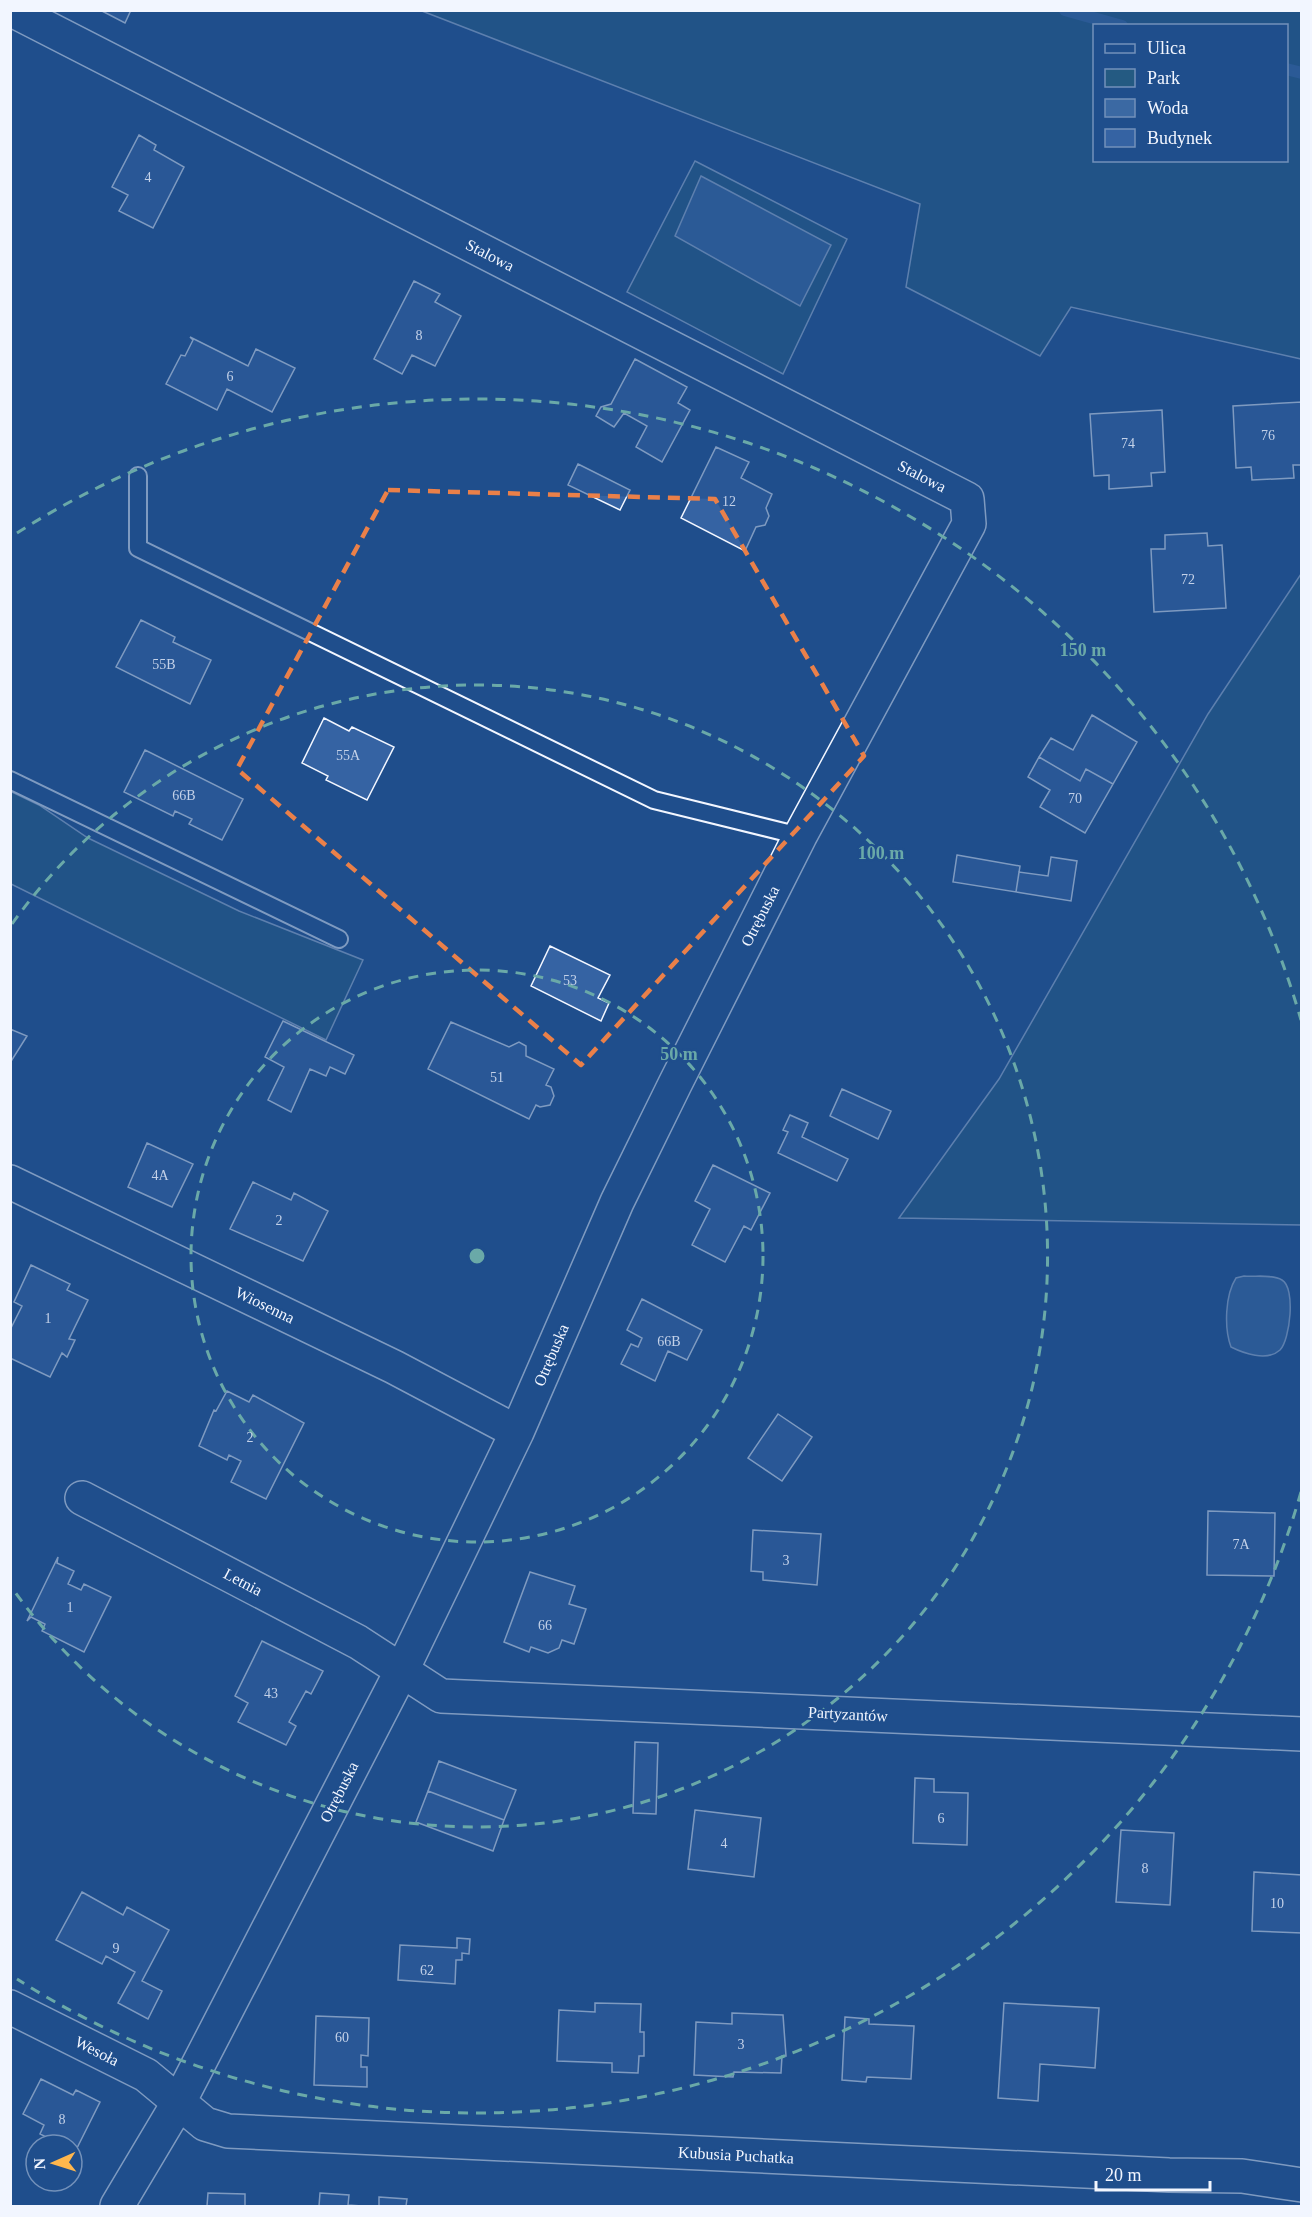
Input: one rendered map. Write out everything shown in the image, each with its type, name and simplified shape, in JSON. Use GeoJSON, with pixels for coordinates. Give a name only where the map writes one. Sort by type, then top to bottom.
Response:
{"type":"FeatureCollection","features":[{"type":"Feature","properties":{"kind":"street","name":"Stalowa"},"geometry":{"type":"LineString","coordinates":[[12,10],[967,499]]}},
{"type":"Feature","properties":{"kind":"street","name":"Otrębuska"},"geometry":{"type":"LineString","coordinates":[[117,2206],[180,2102],[402,1670],[517,1432],[617,1202],[801,836],[969,524],[967,499]]}},
{"type":"Feature","properties":{"kind":"street","name":"Wiosenna"},"geometry":{"type":"LineString","coordinates":[[10,1182],[394,1367],[517,1432]]}},
{"type":"Feature","properties":{"kind":"street","name":"Letnia"},"geometry":{"type":"LineString","coordinates":[[82,1498],[358,1642],[402,1670]]}},
{"type":"Feature","properties":{"kind":"street","name":"Partyzantów"},"geometry":{"type":"LineString","coordinates":[[402,1670],[441,1696],[1302,1734]]}},
{"type":"Feature","properties":{"kind":"street","name":"Wesoła"},"geometry":{"type":"LineString","coordinates":[[10,2007],[146,2075],[180,2102]]}},
{"type":"Feature","properties":{"kind":"street","name":"Kubusia Puchatka"},"geometry":{"type":"LineString","coordinates":[[180,2102],[206,2124],[228,2131],[1169,2175],[1242,2176],[1302,2185]]}},
{"type":"Feature","properties":{"kind":"lane"},"geometry":{"type":"LineString","coordinates":[[138,476],[138,548],[654,800],[801,836]]}},
{"type":"Feature","properties":{"kind":"lane"},"geometry":{"type":"LineString","coordinates":[[10,780],[339,939]]}},
{"type":"Feature","properties":{"kind":"highlighted area"},"geometry":{"type":"Polygon","coordinates":[[[388,490],[715,499],[864,756],[581,1065],[237,769],[388,490]]]}},
{"type":"Feature","properties":{"kind":"green space"},"geometry":{"type":"Polygon","coordinates":[[[422,11],[1301,11],[1301,359],[1071,307],[1040,356],[906,287],[920,204],[422,11]]]}},
{"type":"Feature","properties":{"kind":"green space"},"geometry":{"type":"Polygon","coordinates":[[[695,161],[847,239],[783,374],[627,292],[695,161]]]}},
{"type":"Feature","properties":{"kind":"green space"},"geometry":{"type":"Polygon","coordinates":[[[1301,574],[1301,1225],[899,1218],[999,1079],[1208,714],[1301,574]]]}},
{"type":"Feature","properties":{"kind":"green space"},"geometry":{"type":"Polygon","coordinates":[[[10,791],[39,805],[88,838],[239,911],[363,960],[326,1040],[11,884],[10,791]]]}},
{"type":"Feature","properties":{"kind":"water"},"geometry":{"type":"Polygon","coordinates":[[[701,176],[831,245],[800,306],[675,236],[701,176]]]}},
{"type":"Feature","properties":{"kind":"water"},"geometry":{"type":"Polygon","coordinates":[[[1273,1277],[1282,1280],[1286,1285],[1290,1303],[1289,1326],[1284,1344],[1275,1354],[1255,1355],[1231,1347],[1227,1331],[1228,1302],[1236,1278],[1273,1277]]]}},
{"type":"Feature","properties":{"kind":"building"},"geometry":{"type":"Polygon","coordinates":[[[100,10],[131,10],[125,23],[100,10]]]}},
{"type":"Feature","properties":{"kind":"building"},"geometry":{"type":"Polygon","coordinates":[[[139,135],[156,145],[154,150],[184,167],[153,228],[119,211],[128,195],[112,187],[139,135]]]}},
{"type":"Feature","properties":{"kind":"building"},"geometry":{"type":"Polygon","coordinates":[[[414,281],[440,294],[435,302],[461,316],[435,366],[412,355],[402,374],[374,359],[414,281]]]}},
{"type":"Feature","properties":{"kind":"building"},"geometry":{"type":"Polygon","coordinates":[[[190,337],[248,366],[256,349],[295,368],[272,412],[227,389],[217,410],[166,384],[181,355],[185,356],[193,340],[190,337]]]}},
{"type":"Feature","properties":{"kind":"building"},"geometry":{"type":"Polygon","coordinates":[[[635,359],[687,387],[678,403],[690,410],[662,462],[636,447],[647,426],[624,413],[614,427],[596,416],[601,407],[611,404],[635,359]]]}},
{"type":"Feature","properties":{"kind":"building"},"geometry":{"type":"Polygon","coordinates":[[[1302,402],[1302,465],[1293,465],[1294,478],[1252,480],[1251,467],[1236,468],[1233,406],[1302,402]]]}},
{"type":"Feature","properties":{"kind":"building"},"geometry":{"type":"Polygon","coordinates":[[[1162,410],[1165,472],[1151,473],[1152,486],[1109,489],[1109,475],[1094,476],[1090,414],[1162,410]]]}},
{"type":"Feature","properties":{"kind":"building"},"geometry":{"type":"Polygon","coordinates":[[[716,447],[749,462],[741,478],[772,494],[766,508],[769,516],[765,525],[756,527],[745,551],[681,518],[716,447]]]}},
{"type":"Feature","properties":{"kind":"building"},"geometry":{"type":"Polygon","coordinates":[[[578,464],[630,490],[620,510],[568,485],[578,464]]]}},
{"type":"Feature","properties":{"kind":"building"},"geometry":{"type":"Polygon","coordinates":[[[1207,533],[1208,546],[1222,545],[1226,608],[1154,612],[1151,549],[1165,549],[1165,535],[1207,533]]]}},
{"type":"Feature","properties":{"kind":"building"},"geometry":{"type":"Polygon","coordinates":[[[141,620],[175,637],[173,642],[211,660],[190,704],[116,667],[141,620]]]}},
{"type":"Feature","properties":{"kind":"building"},"geometry":{"type":"Polygon","coordinates":[[[1092,715],[1137,742],[1113,784],[1086,769],[1080,781],[1039,757],[1051,738],[1073,750],[1092,715]]]}},
{"type":"Feature","properties":{"kind":"building"},"geometry":{"type":"Polygon","coordinates":[[[324,718],[349,731],[352,727],[394,747],[367,800],[326,780],[328,776],[302,763],[324,718]]]}},
{"type":"Feature","properties":{"kind":"building"},"geometry":{"type":"Polygon","coordinates":[[[145,750],[243,799],[222,840],[189,824],[192,819],[175,811],[173,816],[124,792],[145,750]]]}},
{"type":"Feature","properties":{"kind":"building"},"geometry":{"type":"Polygon","coordinates":[[[1039,757],[1080,781],[1086,769],[1113,784],[1085,833],[1040,807],[1050,790],[1028,777],[1039,757]]]}},
{"type":"Feature","properties":{"kind":"building"},"geometry":{"type":"Polygon","coordinates":[[[957,855],[1020,866],[1016,892],[953,882],[957,855]]]}},
{"type":"Feature","properties":{"kind":"building"},"geometry":{"type":"Polygon","coordinates":[[[1051,857],[1077,861],[1071,901],[1016,892],[1019,872],[1048,876],[1051,857]]]}},
{"type":"Feature","properties":{"kind":"building"},"geometry":{"type":"Polygon","coordinates":[[[550,946],[610,975],[598,998],[609,1003],[601,1021],[531,986],[550,946]]]}},
{"type":"Feature","properties":{"kind":"building"},"geometry":{"type":"Polygon","coordinates":[[[283,1021],[354,1055],[345,1074],[330,1067],[326,1076],[310,1069],[291,1112],[268,1100],[284,1067],[265,1057],[283,1021]]]}},
{"type":"Feature","properties":{"kind":"building"},"geometry":{"type":"Polygon","coordinates":[[[451,1022],[509,1047],[519,1042],[526,1046],[526,1056],[554,1069],[546,1085],[551,1087],[554,1096],[550,1105],[540,1107],[536,1105],[529,1119],[428,1069],[451,1022]]]}},
{"type":"Feature","properties":{"kind":"building"},"geometry":{"type":"Polygon","coordinates":[[[10,1029],[27,1036],[10,1063],[10,1029]]]}},
{"type":"Feature","properties":{"kind":"building"},"geometry":{"type":"Polygon","coordinates":[[[842,1089],[891,1111],[878,1139],[830,1116],[842,1089]]]}},
{"type":"Feature","properties":{"kind":"building"},"geometry":{"type":"Polygon","coordinates":[[[790,1115],[808,1123],[802,1137],[848,1159],[837,1181],[778,1153],[788,1132],[783,1130],[790,1115]]]}},
{"type":"Feature","properties":{"kind":"building"},"geometry":{"type":"Polygon","coordinates":[[[147,1143],[193,1164],[172,1207],[128,1187],[147,1143]]]}},
{"type":"Feature","properties":{"kind":"building"},"geometry":{"type":"Polygon","coordinates":[[[713,1165],[770,1193],[751,1230],[744,1226],[725,1262],[692,1245],[710,1209],[695,1201],[713,1165]]]}},
{"type":"Feature","properties":{"kind":"building"},"geometry":{"type":"Polygon","coordinates":[[[253,1182],[291,1200],[294,1193],[328,1211],[303,1261],[230,1229],[253,1182]]]}},
{"type":"Feature","properties":{"kind":"building"},"geometry":{"type":"Polygon","coordinates":[[[31,1265],[70,1284],[67,1290],[88,1300],[69,1339],[75,1340],[67,1357],[62,1353],[50,1377],[10,1358],[10,1330],[22,1306],[14,1302],[31,1265]]]}},
{"type":"Feature","properties":{"kind":"building"},"geometry":{"type":"Polygon","coordinates":[[[642,1299],[702,1330],[687,1360],[668,1351],[655,1381],[621,1364],[631,1344],[638,1347],[642,1338],[627,1330],[642,1299]]]}},
{"type":"Feature","properties":{"kind":"building"},"geometry":{"type":"Polygon","coordinates":[[[227,1391],[249,1402],[253,1395],[304,1423],[266,1499],[231,1482],[241,1461],[229,1455],[227,1460],[199,1446],[214,1410],[216,1411],[227,1391]]]}},
{"type":"Feature","properties":{"kind":"building"},"geometry":{"type":"Polygon","coordinates":[[[778,1414],[812,1437],[782,1481],[748,1458],[778,1414]]]}},
{"type":"Feature","properties":{"kind":"building"},"geometry":{"type":"Polygon","coordinates":[[[1208,1511],[1275,1513],[1274,1576],[1207,1575],[1208,1511]]]}},
{"type":"Feature","properties":{"kind":"building"},"geometry":{"type":"Polygon","coordinates":[[[753,1530],[821,1534],[817,1585],[763,1580],[763,1572],[751,1571],[753,1530]]]}},
{"type":"Feature","properties":{"kind":"building"},"geometry":{"type":"Polygon","coordinates":[[[58,1557],[57,1563],[74,1571],[68,1584],[81,1590],[84,1584],[111,1597],[84,1652],[42,1631],[45,1624],[31,1617],[27,1621],[58,1557]]]}},
{"type":"Feature","properties":{"kind":"building"},"geometry":{"type":"Polygon","coordinates":[[[530,1572],[575,1586],[569,1604],[586,1609],[574,1644],[562,1640],[559,1648],[548,1653],[531,1647],[529,1652],[504,1642],[530,1572]]]}},
{"type":"Feature","properties":{"kind":"building"},"geometry":{"type":"Polygon","coordinates":[[[262,1641],[323,1671],[311,1694],[306,1691],[289,1722],[296,1726],[286,1745],[238,1722],[248,1703],[235,1696],[262,1641]]]}},
{"type":"Feature","properties":{"kind":"building"},"geometry":{"type":"Polygon","coordinates":[[[635,1742],[658,1743],[656,1814],[633,1813],[635,1742]]]}},
{"type":"Feature","properties":{"kind":"building"},"geometry":{"type":"Polygon","coordinates":[[[439,1761],[516,1790],[504,1820],[428,1791],[439,1761]]]}},
{"type":"Feature","properties":{"kind":"building"},"geometry":{"type":"Polygon","coordinates":[[[915,1778],[934,1779],[934,1792],[968,1793],[967,1845],[913,1843],[915,1778]]]}},
{"type":"Feature","properties":{"kind":"building"},"geometry":{"type":"Polygon","coordinates":[[[428,1791],[504,1820],[493,1851],[416,1822],[428,1791]]]}},
{"type":"Feature","properties":{"kind":"building"},"geometry":{"type":"Polygon","coordinates":[[[695,1810],[761,1818],[754,1877],[688,1869],[695,1810]]]}},
{"type":"Feature","properties":{"kind":"building"},"geometry":{"type":"Polygon","coordinates":[[[1121,1830],[1174,1833],[1170,1905],[1116,1902],[1121,1830]]]}},
{"type":"Feature","properties":{"kind":"building"},"geometry":{"type":"Polygon","coordinates":[[[1254,1872],[1302,1875],[1302,1933],[1252,1931],[1254,1872]]]}},
{"type":"Feature","properties":{"kind":"building"},"geometry":{"type":"Polygon","coordinates":[[[82,1892],[123,1915],[127,1907],[169,1930],[142,1981],[162,1991],[148,2019],[118,2003],[135,1972],[106,1956],[102,1964],[56,1940],[82,1892]]]}},
{"type":"Feature","properties":{"kind":"building"},"geometry":{"type":"Polygon","coordinates":[[[457,1938],[470,1939],[469,1954],[462,1953],[462,1960],[456,1960],[455,1984],[398,1980],[400,1945],[457,1948],[457,1938]]]}},
{"type":"Feature","properties":{"kind":"building"},"geometry":{"type":"Polygon","coordinates":[[[595,2003],[641,2004],[640,2032],[644,2032],[644,2056],[639,2056],[638,2073],[612,2072],[612,2063],[557,2061],[559,2010],[595,2012],[595,2003]]]}},
{"type":"Feature","properties":{"kind":"building"},"geometry":{"type":"Polygon","coordinates":[[[1004,2003],[1099,2008],[1095,2068],[1040,2064],[1038,2101],[998,2098],[1004,2003]]]}},
{"type":"Feature","properties":{"kind":"building"},"geometry":{"type":"Polygon","coordinates":[[[732,2013],[783,2015],[786,2056],[782,2056],[781,2073],[734,2072],[733,2077],[694,2075],[696,2022],[732,2024],[732,2013]]]}},
{"type":"Feature","properties":{"kind":"building"},"geometry":{"type":"Polygon","coordinates":[[[316,2016],[369,2018],[368,2056],[361,2055],[361,2067],[367,2067],[367,2087],[314,2085],[316,2016]]]}},
{"type":"Feature","properties":{"kind":"building"},"geometry":{"type":"Polygon","coordinates":[[[845,2017],[869,2019],[869,2024],[914,2026],[911,2079],[867,2077],[866,2082],[842,2080],[845,2017]]]}},
{"type":"Feature","properties":{"kind":"building"},"geometry":{"type":"Polygon","coordinates":[[[41,2079],[73,2095],[76,2090],[100,2102],[84,2134],[40,2133],[44,2125],[23,2114],[41,2079]]]}},
{"type":"Feature","properties":{"kind":"building"},"geometry":{"type":"Polygon","coordinates":[[[208,2193],[245,2194],[245,2206],[207,2206],[208,2193]]]}},
{"type":"Feature","properties":{"kind":"building"},"geometry":{"type":"Polygon","coordinates":[[[320,2193],[349,2195],[348,2205],[362,2206],[319,2206],[320,2193]]]}},
{"type":"Feature","properties":{"kind":"building"},"geometry":{"type":"Polygon","coordinates":[[[379,2197],[407,2199],[406,2206],[379,2206],[379,2197]]]}},
{"type":"Feature","properties":{"kind":"waterway"},"geometry":{"type":"LineString","coordinates":[[1065,10],[1115,24]]}},
{"type":"Feature","properties":{"kind":"waterway"},"geometry":{"type":"LineString","coordinates":[[1288,70],[1302,73]]}}]}
